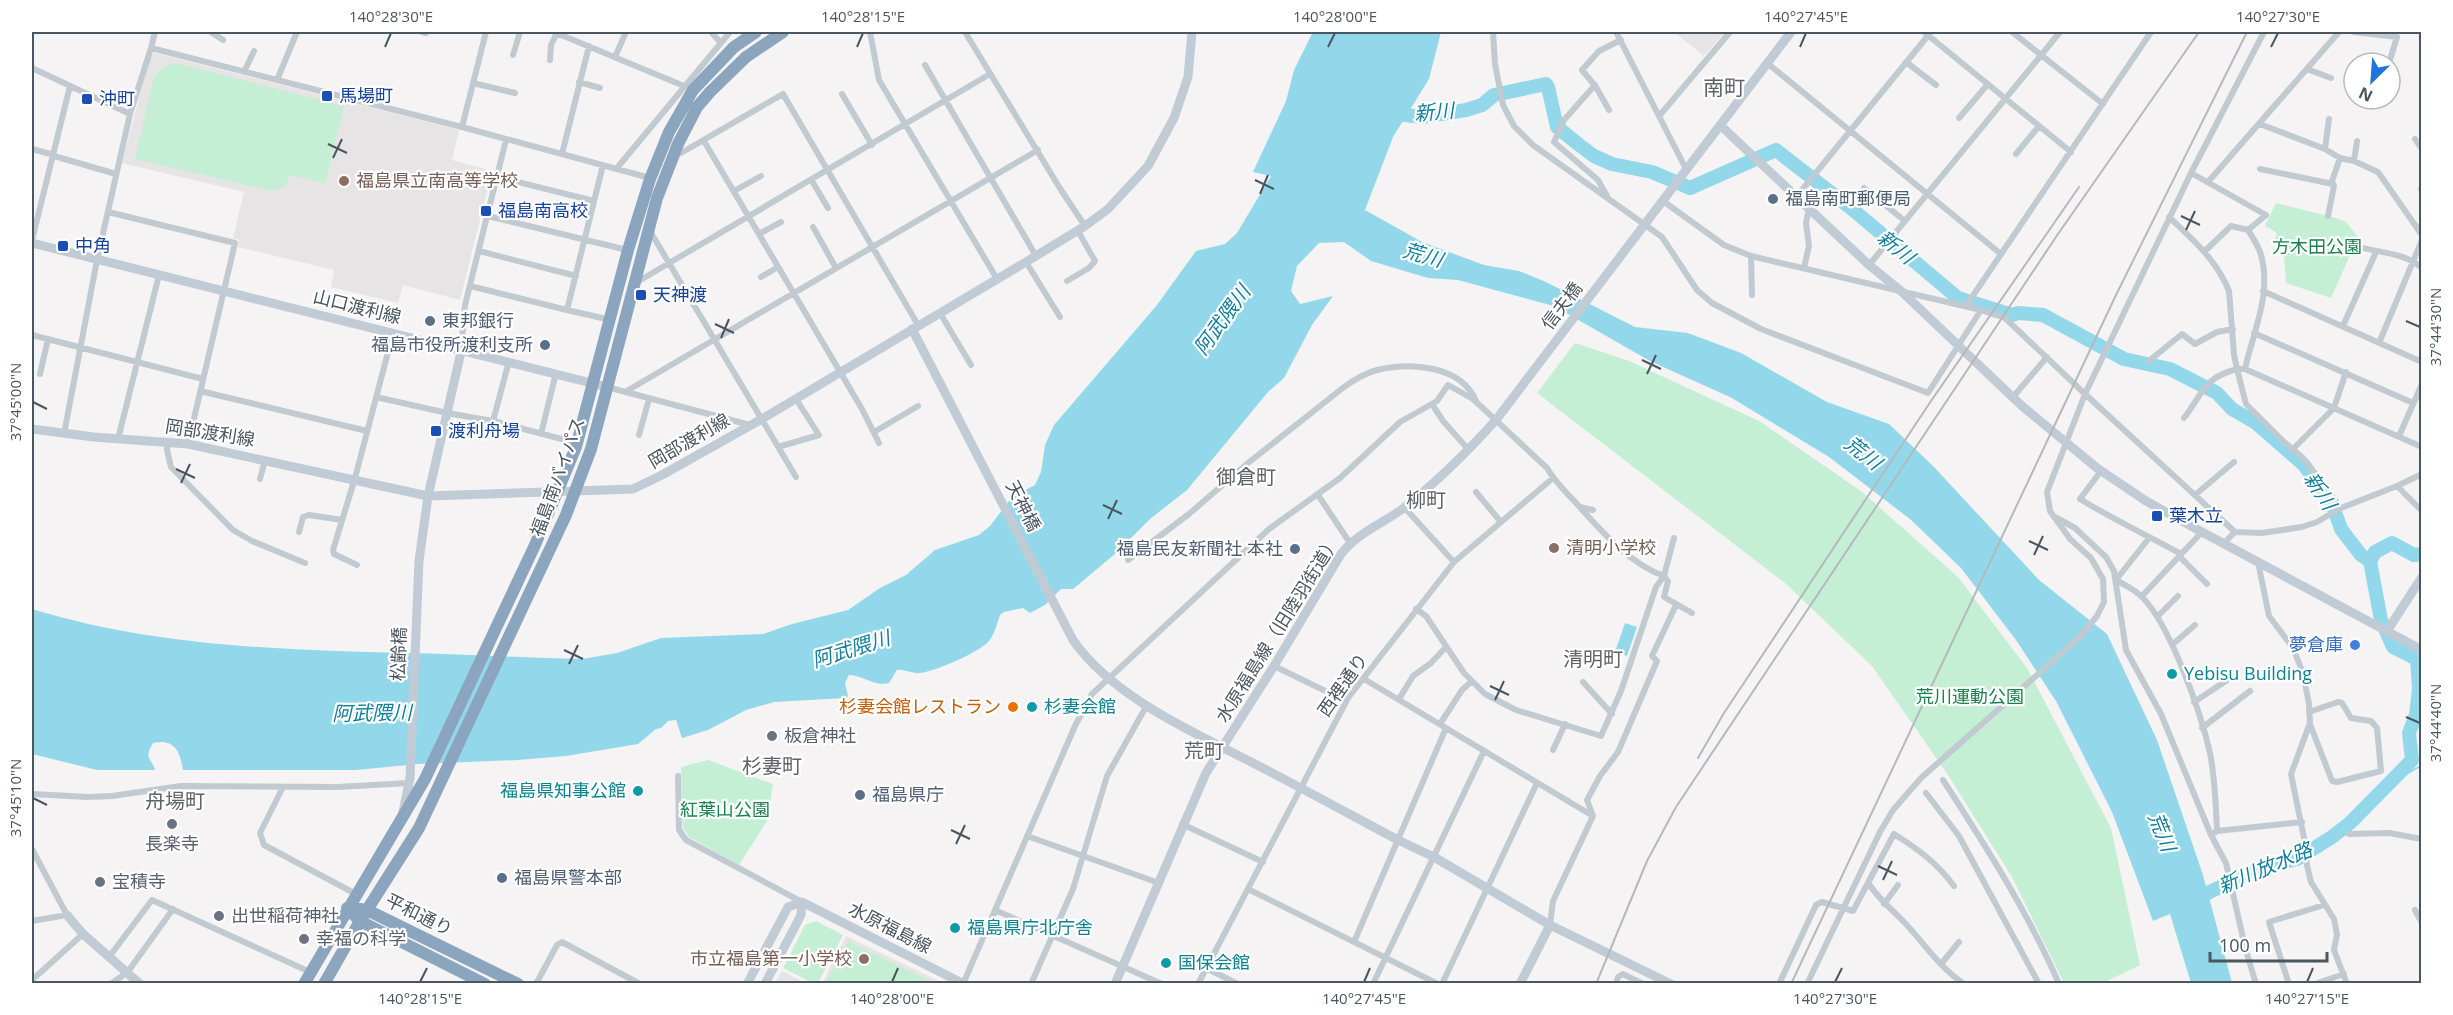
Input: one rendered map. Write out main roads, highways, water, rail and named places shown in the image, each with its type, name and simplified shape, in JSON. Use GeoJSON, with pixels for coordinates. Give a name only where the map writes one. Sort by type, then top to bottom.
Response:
{"type":"FeatureCollection","features":[{"type":"Feature","properties":{"kind":"highway","name":"福島南バイパス"},"geometry":{"type":"LineString","coordinates":[[307,978],[425,779],[564,477],[577,443],[594,384],[628,250],[650,178],[688,88],[734,47],[756,32]]}},
{"type":"Feature","properties":{"kind":"highway","name":"福島南バイパス"},"geometry":{"type":"LineString","coordinates":[[329,982],[360,921],[419,828],[442,783],[566,515],[591,449],[648,228],[674,152],[697,107],[710,92],[746,57],[783,32]]}},
{"type":"Feature","properties":{"kind":"highway","name":"平和通り"},"geometry":{"type":"LineString","coordinates":[[347,908],[367,910],[518,984]]}},
{"type":"Feature","properties":{"kind":"highway","name":"平和通り"},"geometry":{"type":"LineString","coordinates":[[347,908],[360,921],[485,984]]}},
{"type":"Feature","properties":{"kind":"main road","name":"岡部渡利線"},"geometry":{"type":"LineString","coordinates":[[32,429],[64,434],[188,444],[355,478],[428,496],[633,489],[762,419],[998,279],[1081,228],[1124,193],[1154,157],[1174,118],[1188,77],[1192,32]]}},
{"type":"Feature","properties":{"kind":"main road"},"geometry":{"type":"LineString","coordinates":[[1791,32],[1720,125],[2013,397],[2064,443],[2101,471],[2146,501],[2223,544],[2372,623],[2389,627],[2397,636],[2421,650]]}},
{"type":"Feature","properties":{"kind":"main road","name":"信夫橋"},"geometry":{"type":"LineString","coordinates":[[1505,408],[1720,125]]}},
{"type":"Feature","properties":{"kind":"main road","name":"山口渡利線"},"geometry":{"type":"LineString","coordinates":[[32,242],[607,387]]}},
{"type":"Feature","properties":{"kind":"main road","name":"天神橋"},"geometry":{"type":"LineString","coordinates":[[915,327],[1057,609],[1082,653],[1108,678],[1148,705],[1223,747],[1434,857],[1550,925],[1671,984]]}},
{"type":"Feature","properties":{"kind":"main road"},"geometry":{"type":"LineString","coordinates":[[428,496],[461,352]]}},
{"type":"Feature","properties":{"kind":"main road","name":"水原福島線（旧陸羽街道）"},"geometry":{"type":"LineString","coordinates":[[1115,984],[1160,883],[1182,824],[1206,773],[1274,666],[1322,584],[1350,543],[1404,507],[1468,449],[1505,408]]}},
{"type":"Feature","properties":{"kind":"main road","name":"松齢橋"},"geometry":{"type":"LineString","coordinates":[[401,821],[409,780],[418,567],[428,496]]}},
{"type":"Feature","properties":{"kind":"main road"},"geometry":{"type":"LineString","coordinates":[[2389,627],[2421,577]]}},
{"type":"Feature","properties":{"kind":"main road"},"geometry":{"type":"LineString","coordinates":[[747,984],[788,907],[802,902],[801,915],[765,984]]}},
{"type":"Feature","properties":{"kind":"main road","name":"水原福島線"},"geometry":{"type":"LineString","coordinates":[[802,902],[963,983]]}},
{"type":"Feature","properties":{"kind":"main road"},"geometry":{"type":"LineString","coordinates":[[67,915],[82,934],[140,984]]}},
{"type":"Feature","properties":{"kind":"main road"},"geometry":{"type":"LineString","coordinates":[[1520,984],[1550,925]]}},
{"type":"Feature","properties":{"kind":"water"},"geometry":{"type":"Polygon","coordinates":[[[1313,32],[1441,32],[1429,79],[1393,137],[1365,210],[1422,242],[1484,265],[1519,271],[1546,282],[1635,327],[1688,333],[1741,353],[1827,402],[1889,424],[1934,467],[2039,580],[2107,634],[2157,740],[2203,875],[2232,983],[2191,983],[2170,914],[2153,921],[2112,812],[2056,701],[2016,640],[1961,568],[1910,519],[1829,457],[1732,398],[1650,361],[1554,306],[1458,280],[1428,278],[1371,261],[1344,242],[1319,243],[1297,266],[1291,291],[1300,304],[1333,296],[1312,325],[1284,378],[1268,392],[1187,490],[1150,519],[1115,554],[1073,589],[1061,589],[1045,605],[1030,613],[1023,608],[1004,612],[1000,615],[989,641],[967,656],[946,665],[920,673],[897,670],[889,683],[884,684],[849,675],[845,683],[848,696],[846,698],[774,702],[746,710],[708,730],[682,738],[676,720],[668,721],[638,744],[566,756],[418,764],[356,770],[183,770],[175,748],[160,742],[153,743],[148,756],[155,770],[97,770],[32,754],[32,609],[124,631],[217,644],[311,650],[582,659],[617,653],[661,638],[763,634],[848,610],[880,588],[906,575],[935,550],[979,535],[990,526],[1013,496],[1035,485],[1041,472],[1045,445],[1054,425],[1157,305],[1196,251],[1225,244],[1237,233],[1271,176],[1253,172],[1286,101],[1294,70],[1313,32]]]}},
{"type":"Feature","properties":{"kind":"water"},"geometry":{"type":"Polygon","coordinates":[[[1625,623],[1637,627],[1627,656],[1615,652],[1625,623]]]}},
{"type":"Feature","properties":{"kind":"waterway","name":"新川"},"geometry":{"type":"LineString","coordinates":[[1388,113],[1422,117],[1466,110],[1482,105],[1494,95],[1546,84],[1557,127],[1594,156],[1612,164],[1652,172],[1690,188],[1776,150],[1852,209],[1958,298],[2012,315],[2018,313],[2043,315],[2124,359],[2170,369],[2217,393],[2232,409],[2256,423],[2304,465],[2333,506],[2341,529],[2361,555],[2370,561]]}},
{"type":"Feature","properties":{"kind":"waterway","name":"新川"},"geometry":{"type":"LineString","coordinates":[[2370,561],[2375,552],[2392,543],[2414,555],[2422,554]]}},
{"type":"Feature","properties":{"kind":"waterway","name":"新川放水路"},"geometry":{"type":"LineString","coordinates":[[2193,900],[2262,867],[2297,859],[2332,837],[2350,823],[2412,760],[2409,733],[2416,715],[2419,689],[2417,659],[2393,647],[2381,620],[2370,561]]}},
{"type":"Feature","properties":{"kind":"waterway"},"geometry":{"type":"LineString","coordinates":[[2397,775],[2405,775],[2422,765]]}},
{"type":"Feature","properties":{"kind":"railway"},"geometry":{"type":"LineString","coordinates":[[1596,984],[1647,861],[1676,807],[2058,234],[2199,32]]}},
{"type":"Feature","properties":{"kind":"railway"},"geometry":{"type":"LineString","coordinates":[[1791,984],[2116,295],[2247,32]]}},
{"type":"Feature","properties":{"kind":"railway"},"geometry":{"type":"LineString","coordinates":[[1698,758],[1724,713],[1931,401],[2079,187]]}},
{"type":"Feature","properties":{"kind":"place","name":"馬場町"},"geometry":{"type":"Point","coordinates":[327,96]}},
{"type":"Feature","properties":{"kind":"place","name":"沖町"},"geometry":{"type":"Point","coordinates":[87,99]}},
{"type":"Feature","properties":{"kind":"place","name":"福島県立南高等学校"},"geometry":{"type":"Point","coordinates":[344,181]}},
{"type":"Feature","properties":{"kind":"place","name":"福島南町郵便局"},"geometry":{"type":"Point","coordinates":[1773,199]}},
{"type":"Feature","properties":{"kind":"place","name":"福島南高校"},"geometry":{"type":"Point","coordinates":[486,211]}},
{"type":"Feature","properties":{"kind":"place","name":"中角"},"geometry":{"type":"Point","coordinates":[63,246]}},
{"type":"Feature","properties":{"kind":"place","name":"天神渡"},"geometry":{"type":"Point","coordinates":[641,295]}},
{"type":"Feature","properties":{"kind":"place","name":"東邦銀行"},"geometry":{"type":"Point","coordinates":[430,321]}},
{"type":"Feature","properties":{"kind":"place","name":"福島市役所渡利支所"},"geometry":{"type":"Point","coordinates":[545,345]}},
{"type":"Feature","properties":{"kind":"place","name":"渡利舟場"},"geometry":{"type":"Point","coordinates":[436,431]}},
{"type":"Feature","properties":{"kind":"place","name":"葉木立"},"geometry":{"type":"Point","coordinates":[2157,516]}},
{"type":"Feature","properties":{"kind":"place","name":"清明小学校"},"geometry":{"type":"Point","coordinates":[1554,548]}},
{"type":"Feature","properties":{"kind":"place","name":"福島民友新聞社 本社"},"geometry":{"type":"Point","coordinates":[1295,549]}},
{"type":"Feature","properties":{"kind":"place","name":"夢倉庫"},"geometry":{"type":"Point","coordinates":[2355,645]}},
{"type":"Feature","properties":{"kind":"place","name":"Yebisu Building"},"geometry":{"type":"Point","coordinates":[2172,674]}},
{"type":"Feature","properties":{"kind":"place","name":"杉妻会館レストラン"},"geometry":{"type":"Point","coordinates":[1013,707]}},
{"type":"Feature","properties":{"kind":"place","name":"杉妻会館"},"geometry":{"type":"Point","coordinates":[1032,707]}},
{"type":"Feature","properties":{"kind":"place","name":"板倉神社"},"geometry":{"type":"Point","coordinates":[772,736]}},
{"type":"Feature","properties":{"kind":"place","name":"福島県知事公館"},"geometry":{"type":"Point","coordinates":[638,791]}},
{"type":"Feature","properties":{"kind":"place","name":"福島県庁"},"geometry":{"type":"Point","coordinates":[860,795]}},
{"type":"Feature","properties":{"kind":"place","name":"長楽寺"},"geometry":{"type":"Point","coordinates":[172,824]}},
{"type":"Feature","properties":{"kind":"place","name":"福島県警本部"},"geometry":{"type":"Point","coordinates":[502,878]}},
{"type":"Feature","properties":{"kind":"place","name":"宝積寺"},"geometry":{"type":"Point","coordinates":[100,882]}},
{"type":"Feature","properties":{"kind":"place","name":"出世稲荷神社"},"geometry":{"type":"Point","coordinates":[219,916]}},
{"type":"Feature","properties":{"kind":"place","name":"福島県庁北庁舎"},"geometry":{"type":"Point","coordinates":[955,928]}},
{"type":"Feature","properties":{"kind":"place","name":"幸福の科学"},"geometry":{"type":"Point","coordinates":[304,939]}},
{"type":"Feature","properties":{"kind":"place","name":"市立福島第一小学校"},"geometry":{"type":"Point","coordinates":[864,959]}},
{"type":"Feature","properties":{"kind":"place","name":"国保会館"},"geometry":{"type":"Point","coordinates":[1166,963]}},
{"type":"Feature","properties":{"kind":"district","name":"南町"},"geometry":{"type":"Point","coordinates":[1724,88]}},
{"type":"Feature","properties":{"kind":"district","name":"御倉町"},"geometry":{"type":"Point","coordinates":[1246,477]}},
{"type":"Feature","properties":{"kind":"district","name":"柳町"},"geometry":{"type":"Point","coordinates":[1426,500]}},
{"type":"Feature","properties":{"kind":"district","name":"清明町"},"geometry":{"type":"Point","coordinates":[1593,659]}},
{"type":"Feature","properties":{"kind":"district","name":"荒町"},"geometry":{"type":"Point","coordinates":[1204,751]}},
{"type":"Feature","properties":{"kind":"district","name":"杉妻町"},"geometry":{"type":"Point","coordinates":[772,766]}},
{"type":"Feature","properties":{"kind":"district","name":"舟場町"},"geometry":{"type":"Point","coordinates":[175,801]}},
{"type":"Feature","properties":{"kind":"park label","name":"方木田公園"},"geometry":{"type":"Point","coordinates":[2317,247]}},
{"type":"Feature","properties":{"kind":"park label","name":"荒川運動公園"},"geometry":{"type":"Point","coordinates":[1970,697]}},
{"type":"Feature","properties":{"kind":"park label","name":"紅葉山公園"},"geometry":{"type":"Point","coordinates":[725,810]}},
{"type":"Feature","properties":{"kind":"water label","name":"荒川"},"geometry":{"type":"Point","coordinates":[1423,255]}},
{"type":"Feature","properties":{"kind":"water label","name":"阿武隈川"},"geometry":{"type":"Point","coordinates":[1222,320]}},
{"type":"Feature","properties":{"kind":"water label","name":"荒川"},"geometry":{"type":"Point","coordinates":[1863,453]}},
{"type":"Feature","properties":{"kind":"water label","name":"阿武隈川"},"geometry":{"type":"Point","coordinates":[851,649]}},
{"type":"Feature","properties":{"kind":"water label","name":"阿武隈川"},"geometry":{"type":"Point","coordinates":[372,713]}},
{"type":"Feature","properties":{"kind":"water label","name":"荒川"},"geometry":{"type":"Point","coordinates":[2162,832]}}]}
